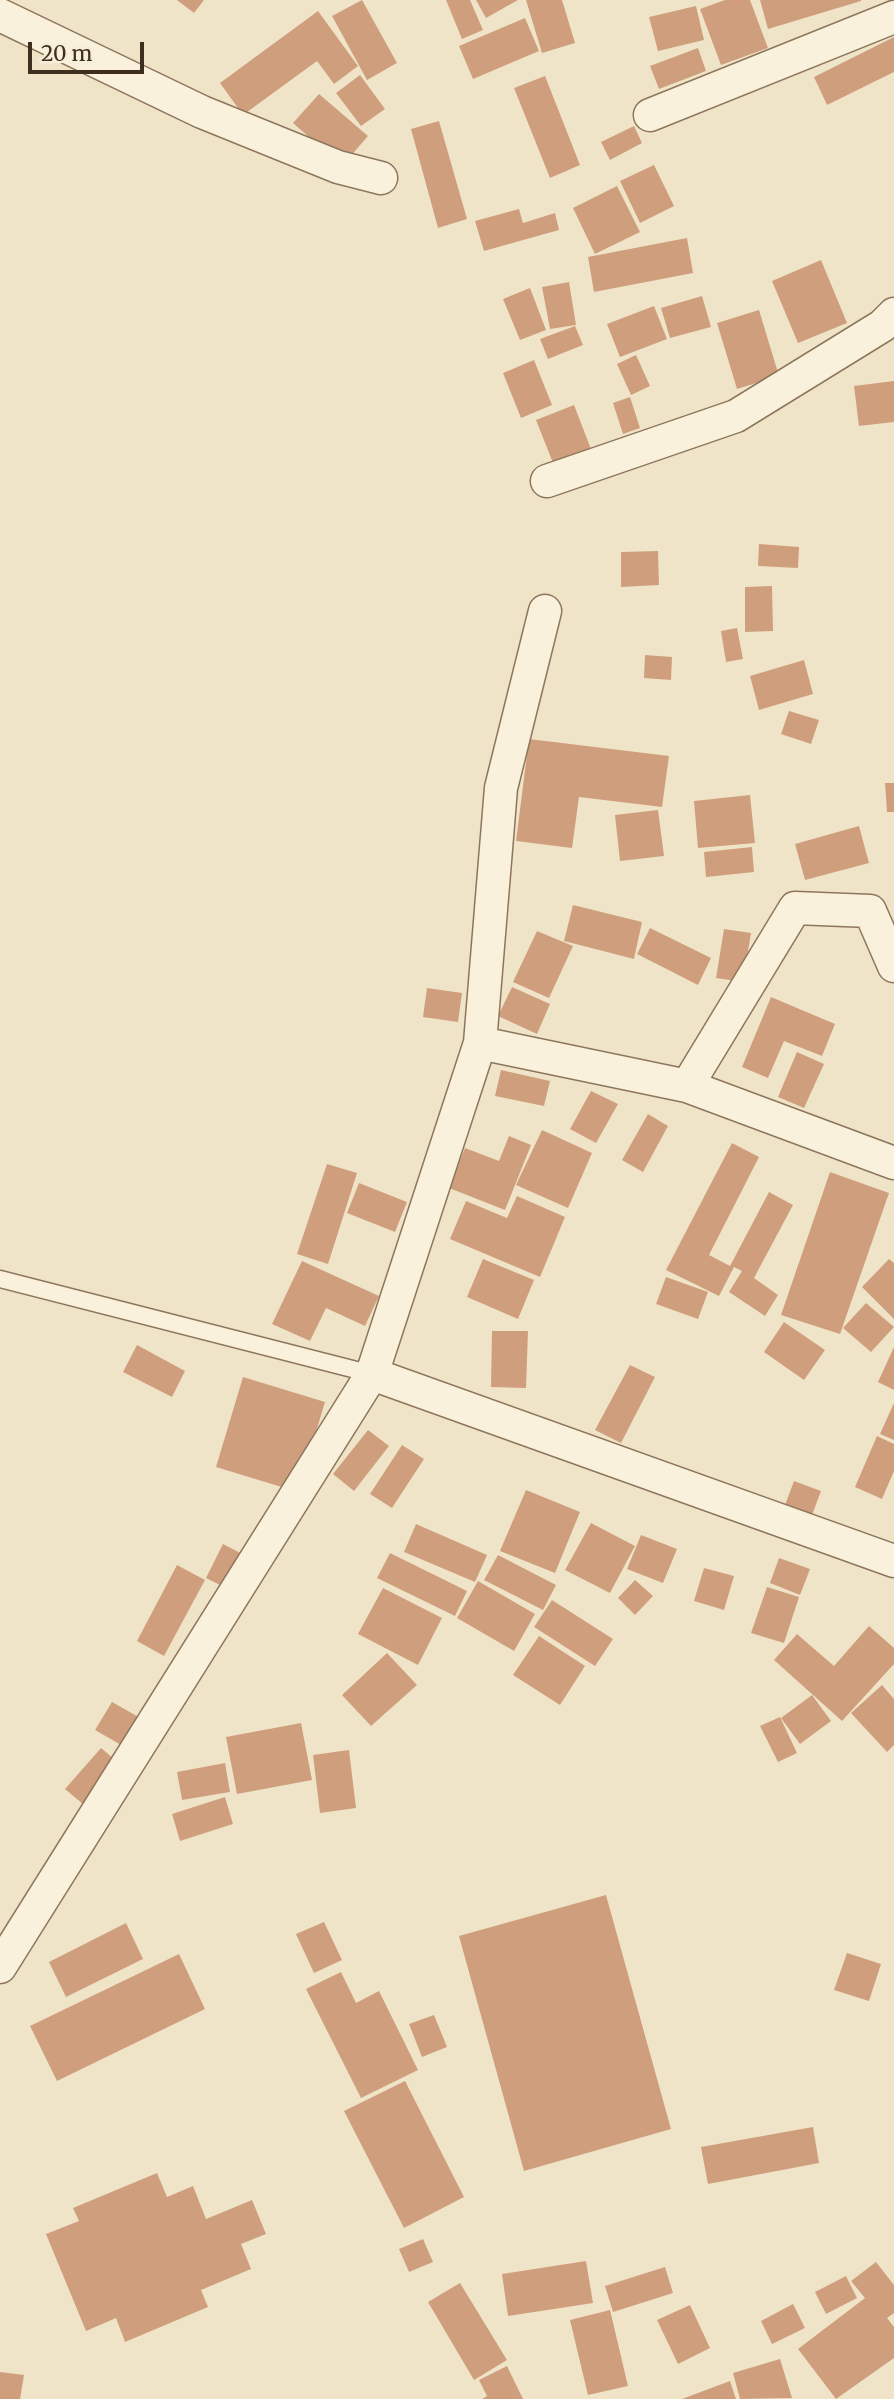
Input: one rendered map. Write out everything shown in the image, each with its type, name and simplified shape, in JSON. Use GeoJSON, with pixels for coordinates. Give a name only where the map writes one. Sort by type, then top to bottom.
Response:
{"type":"FeatureCollection","features":[{"type":"Feature","properties":{"kind":"street"},"geometry":{"type":"LineString","coordinates":[[0,15],[202,112],[338,167],[381,178]]}},
{"type":"Feature","properties":{"kind":"street"},"geometry":{"type":"LineString","coordinates":[[650,115],[894,17]]}},
{"type":"Feature","properties":{"kind":"street"},"geometry":{"type":"LineString","coordinates":[[547,481],[736,416],[883,326],[894,314]]}},
{"type":"Feature","properties":{"kind":"street"},"geometry":{"type":"LineString","coordinates":[[0,1967],[372,1374],[480,1043],[501,788],[545,611]]}},
{"type":"Feature","properties":{"kind":"street"},"geometry":{"type":"LineString","coordinates":[[687,1086],[794,908],[870,911],[894,966]]}},
{"type":"Feature","properties":{"kind":"street"},"geometry":{"type":"LineString","coordinates":[[480,1043],[687,1086],[894,1163]]}},
{"type":"Feature","properties":{"kind":"street"},"geometry":{"type":"LineString","coordinates":[[372,1374],[894,1561]]}},
{"type":"Feature","properties":{"kind":"lane"},"geometry":{"type":"LineString","coordinates":[[0,1279],[372,1374]]}},
{"type":"Feature","properties":{"kind":"building"},"geometry":{"type":"Polygon","coordinates":[[[177,0],[204,0],[194,13],[177,0]]]}},
{"type":"Feature","properties":{"kind":"building"},"geometry":{"type":"Polygon","coordinates":[[[362,0],[397,63],[367,80],[332,16],[362,0]]]}},
{"type":"Feature","properties":{"kind":"building"},"geometry":{"type":"Polygon","coordinates":[[[446,0],[470,0],[483,30],[462,39],[446,0]]]}},
{"type":"Feature","properties":{"kind":"building"},"geometry":{"type":"Polygon","coordinates":[[[476,0],[518,0],[486,18],[476,0]]]}},
{"type":"Feature","properties":{"kind":"building"},"geometry":{"type":"Polygon","coordinates":[[[526,0],[562,0],[575,43],[542,53],[526,0]]]}},
{"type":"Feature","properties":{"kind":"building"},"geometry":{"type":"Polygon","coordinates":[[[725,0],[750,0],[768,48],[721,65],[700,9],[725,0]]]}},
{"type":"Feature","properties":{"kind":"building"},"geometry":{"type":"Polygon","coordinates":[[[760,0],[861,0],[861,1],[768,29],[760,0]]]}},
{"type":"Feature","properties":{"kind":"building"},"geometry":{"type":"Polygon","coordinates":[[[696,6],[704,40],[658,51],[649,17],[696,6]]]}},
{"type":"Feature","properties":{"kind":"building"},"geometry":{"type":"Polygon","coordinates":[[[318,11],[358,66],[334,84],[317,61],[243,115],[220,83],[318,11]]]}},
{"type":"Feature","properties":{"kind":"building"},"geometry":{"type":"Polygon","coordinates":[[[525,18],[539,51],[473,79],[459,46],[525,18]]]}},
{"type":"Feature","properties":{"kind":"building"},"geometry":{"type":"Polygon","coordinates":[[[894,37],[894,72],[827,105],[814,77],[894,37]]]}},
{"type":"Feature","properties":{"kind":"building"},"geometry":{"type":"Polygon","coordinates":[[[698,48],[706,71],[659,89],[650,66],[698,48]]]}},
{"type":"Feature","properties":{"kind":"building"},"geometry":{"type":"Polygon","coordinates":[[[360,75],[385,109],[361,126],[336,93],[360,75]]]}},
{"type":"Feature","properties":{"kind":"building"},"geometry":{"type":"Polygon","coordinates":[[[545,76],[580,165],[550,178],[514,88],[545,76]]]}},
{"type":"Feature","properties":{"kind":"building"},"geometry":{"type":"Polygon","coordinates":[[[319,94],[368,136],[342,166],[293,123],[319,94]]]}},
{"type":"Feature","properties":{"kind":"building"},"geometry":{"type":"Polygon","coordinates":[[[439,121],[467,219],[438,228],[411,129],[439,121]]]}},
{"type":"Feature","properties":{"kind":"building"},"geometry":{"type":"Polygon","coordinates":[[[634,126],[642,143],[610,160],[601,142],[634,126]]]}},
{"type":"Feature","properties":{"kind":"building"},"geometry":{"type":"Polygon","coordinates":[[[654,165],[674,206],[640,223],[620,181],[654,165]]]}},
{"type":"Feature","properties":{"kind":"building"},"geometry":{"type":"Polygon","coordinates":[[[617,186],[640,232],[595,254],[573,208],[617,186]]]}},
{"type":"Feature","properties":{"kind":"building"},"geometry":{"type":"Polygon","coordinates":[[[519,209],[523,223],[555,213],[559,230],[484,251],[475,221],[519,209]]]}},
{"type":"Feature","properties":{"kind":"building"},"geometry":{"type":"Polygon","coordinates":[[[687,238],[693,273],[594,292],[588,257],[687,238]]]}},
{"type":"Feature","properties":{"kind":"building"},"geometry":{"type":"Polygon","coordinates":[[[821,260],[847,323],[798,343],[772,281],[821,260]]]}},
{"type":"Feature","properties":{"kind":"building"},"geometry":{"type":"Polygon","coordinates":[[[569,282],[576,325],[550,329],[542,287],[569,282]]]}},
{"type":"Feature","properties":{"kind":"building"},"geometry":{"type":"Polygon","coordinates":[[[530,288],[546,330],[520,340],[503,299],[530,288]]]}},
{"type":"Feature","properties":{"kind":"building"},"geometry":{"type":"Polygon","coordinates":[[[702,296],[711,327],[670,338],[661,308],[702,296]]]}},
{"type":"Feature","properties":{"kind":"building"},"geometry":{"type":"Polygon","coordinates":[[[654,306],[667,339],[620,357],[607,324],[654,306]]]}},
{"type":"Feature","properties":{"kind":"building"},"geometry":{"type":"Polygon","coordinates":[[[759,310],[779,376],[737,389],[717,323],[759,310]]]}},
{"type":"Feature","properties":{"kind":"building"},"geometry":{"type":"Polygon","coordinates":[[[575,326],[583,345],[548,359],[540,339],[575,326]]]}},
{"type":"Feature","properties":{"kind":"building"},"geometry":{"type":"Polygon","coordinates":[[[636,355],[650,386],[631,395],[617,364],[636,355]]]}},
{"type":"Feature","properties":{"kind":"building"},"geometry":{"type":"Polygon","coordinates":[[[534,360],[552,405],[521,418],[503,373],[534,360]]]}},
{"type":"Feature","properties":{"kind":"building"},"geometry":{"type":"Polygon","coordinates":[[[894,381],[894,422],[859,426],[854,386],[894,381]]]}},
{"type":"Feature","properties":{"kind":"building"},"geometry":{"type":"Polygon","coordinates":[[[630,397],[640,428],[623,434],[613,403],[630,397]]]}},
{"type":"Feature","properties":{"kind":"building"},"geometry":{"type":"Polygon","coordinates":[[[574,405],[591,449],[553,463],[536,420],[574,405]]]}},
{"type":"Feature","properties":{"kind":"building"},"geometry":{"type":"Polygon","coordinates":[[[759,544],[799,547],[798,568],[758,566],[759,544]]]}},
{"type":"Feature","properties":{"kind":"building"},"geometry":{"type":"Polygon","coordinates":[[[658,551],[659,585],[621,587],[621,552],[658,551]]]}},
{"type":"Feature","properties":{"kind":"building"},"geometry":{"type":"Polygon","coordinates":[[[772,586],[773,631],[745,632],[745,587],[772,586]]]}},
{"type":"Feature","properties":{"kind":"building"},"geometry":{"type":"Polygon","coordinates":[[[737,628],[743,659],[726,662],[721,631],[737,628]]]}},
{"type":"Feature","properties":{"kind":"building"},"geometry":{"type":"Polygon","coordinates":[[[645,655],[672,657],[671,680],[644,678],[645,655]]]}},
{"type":"Feature","properties":{"kind":"building"},"geometry":{"type":"Polygon","coordinates":[[[804,660],[813,694],[759,710],[750,676],[804,660]]]}},
{"type":"Feature","properties":{"kind":"building"},"geometry":{"type":"Polygon","coordinates":[[[789,711],[819,720],[811,744],[781,734],[789,711]]]}},
{"type":"Feature","properties":{"kind":"building"},"geometry":{"type":"Polygon","coordinates":[[[529,739],[669,756],[662,807],[579,797],[572,848],[516,841],[529,739]]]}},
{"type":"Feature","properties":{"kind":"building"},"geometry":{"type":"Polygon","coordinates":[[[885,783],[894,783],[894,812],[887,812],[885,783]]]}},
{"type":"Feature","properties":{"kind":"building"},"geometry":{"type":"Polygon","coordinates":[[[750,795],[755,843],[698,848],[694,801],[750,795]]]}},
{"type":"Feature","properties":{"kind":"building"},"geometry":{"type":"Polygon","coordinates":[[[658,810],[664,856],[620,861],[615,815],[658,810]]]}},
{"type":"Feature","properties":{"kind":"building"},"geometry":{"type":"Polygon","coordinates":[[[859,826],[869,863],[805,880],[795,844],[859,826]]]}},
{"type":"Feature","properties":{"kind":"building"},"geometry":{"type":"Polygon","coordinates":[[[752,847],[754,872],[706,877],[704,852],[752,847]]]}},
{"type":"Feature","properties":{"kind":"building"},"geometry":{"type":"Polygon","coordinates":[[[573,905],[642,922],[634,959],[564,941],[573,905]]]}},
{"type":"Feature","properties":{"kind":"building"},"geometry":{"type":"Polygon","coordinates":[[[650,928],[711,958],[698,985],[637,954],[650,928]]]}},
{"type":"Feature","properties":{"kind":"building"},"geometry":{"type":"Polygon","coordinates":[[[724,929],[751,933],[743,982],[716,978],[724,929]]]}},
{"type":"Feature","properties":{"kind":"building"},"geometry":{"type":"Polygon","coordinates":[[[537,931],[573,946],[549,998],[513,982],[537,931]]]}},
{"type":"Feature","properties":{"kind":"building"},"geometry":{"type":"Polygon","coordinates":[[[512,987],[550,1004],[537,1034],[498,1016],[512,987]]]}},
{"type":"Feature","properties":{"kind":"building"},"geometry":{"type":"Polygon","coordinates":[[[427,988],[462,993],[458,1022],[423,1017],[427,988]]]}},
{"type":"Feature","properties":{"kind":"building"},"geometry":{"type":"Polygon","coordinates":[[[771,997],[835,1024],[822,1056],[784,1041],[768,1078],[742,1067],[771,997]]]}},
{"type":"Feature","properties":{"kind":"building"},"geometry":{"type":"Polygon","coordinates":[[[797,1052],[824,1064],[804,1108],[778,1097],[797,1052]]]}},
{"type":"Feature","properties":{"kind":"building"},"geometry":{"type":"Polygon","coordinates":[[[501,1070],[550,1081],[544,1106],[495,1096],[501,1070]]]}},
{"type":"Feature","properties":{"kind":"building"},"geometry":{"type":"Polygon","coordinates":[[[591,1091],[618,1104],[596,1143],[570,1129],[591,1091]]]}},
{"type":"Feature","properties":{"kind":"building"},"geometry":{"type":"Polygon","coordinates":[[[648,1114],[668,1126],[643,1172],[622,1160],[648,1114]]]}},
{"type":"Feature","properties":{"kind":"building"},"geometry":{"type":"Polygon","coordinates":[[[542,1130],[592,1153],[568,1208],[516,1185],[542,1130]]]}},
{"type":"Feature","properties":{"kind":"building"},"geometry":{"type":"Polygon","coordinates":[[[509,1136],[531,1145],[505,1210],[449,1188],[465,1148],[499,1161],[509,1136]]]}},
{"type":"Feature","properties":{"kind":"building"},"geometry":{"type":"Polygon","coordinates":[[[732,1143],[759,1157],[709,1255],[730,1266],[769,1192],[793,1205],[754,1278],[778,1295],[765,1316],[729,1292],[742,1271],[734,1267],[719,1296],[666,1270],[732,1143]]]}},
{"type":"Feature","properties":{"kind":"building"},"geometry":{"type":"Polygon","coordinates":[[[327,1164],[357,1173],[328,1264],[297,1254],[327,1164]]]}},
{"type":"Feature","properties":{"kind":"building"},"geometry":{"type":"Polygon","coordinates":[[[830,1172],[889,1193],[840,1334],[781,1315],[830,1172]]]}},
{"type":"Feature","properties":{"kind":"building"},"geometry":{"type":"Polygon","coordinates":[[[359,1183],[407,1202],[395,1232],[347,1213],[359,1183]]]}},
{"type":"Feature","properties":{"kind":"building"},"geometry":{"type":"Polygon","coordinates":[[[517,1196],[565,1217],[540,1277],[450,1239],[466,1201],[507,1218],[517,1196]]]}},
{"type":"Feature","properties":{"kind":"building"},"geometry":{"type":"Polygon","coordinates":[[[483,1259],[534,1280],[518,1319],[467,1297],[483,1259]]]}},
{"type":"Feature","properties":{"kind":"building"},"geometry":{"type":"Polygon","coordinates":[[[889,1259],[894,1263],[894,1319],[862,1287],[889,1259]]]}},
{"type":"Feature","properties":{"kind":"building"},"geometry":{"type":"Polygon","coordinates":[[[302,1261],[379,1296],[365,1326],[326,1308],[310,1341],[272,1324],[302,1261]]]}},
{"type":"Feature","properties":{"kind":"building"},"geometry":{"type":"Polygon","coordinates":[[[666,1277],[708,1292],[698,1319],[656,1304],[666,1277]]]}},
{"type":"Feature","properties":{"kind":"building"},"geometry":{"type":"Polygon","coordinates":[[[866,1303],[894,1327],[871,1352],[843,1328],[866,1303]]]}},
{"type":"Feature","properties":{"kind":"building"},"geometry":{"type":"Polygon","coordinates":[[[784,1322],[825,1350],[804,1380],[764,1352],[784,1322]]]}},
{"type":"Feature","properties":{"kind":"building"},"geometry":{"type":"Polygon","coordinates":[[[492,1331],[528,1331],[526,1388],[491,1387],[492,1331]]]}},
{"type":"Feature","properties":{"kind":"building"},"geometry":{"type":"Polygon","coordinates":[[[137,1345],[185,1371],[172,1397],[123,1372],[137,1345]]]}},
{"type":"Feature","properties":{"kind":"building"},"geometry":{"type":"Polygon","coordinates":[[[894,1347],[894,1390],[878,1382],[894,1347]]]}},
{"type":"Feature","properties":{"kind":"building"},"geometry":{"type":"Polygon","coordinates":[[[630,1365],[655,1377],[621,1443],[595,1430],[630,1365]]]}},
{"type":"Feature","properties":{"kind":"building"},"geometry":{"type":"Polygon","coordinates":[[[243,1377],[325,1402],[298,1492],[216,1467],[243,1377]]]}},
{"type":"Feature","properties":{"kind":"building"},"geometry":{"type":"Polygon","coordinates":[[[894,1403],[894,1440],[880,1434],[894,1403]]]}},
{"type":"Feature","properties":{"kind":"building"},"geometry":{"type":"Polygon","coordinates":[[[368,1430],[389,1446],[354,1491],[333,1474],[368,1430]]]}},
{"type":"Feature","properties":{"kind":"building"},"geometry":{"type":"Polygon","coordinates":[[[877,1436],[894,1444],[894,1471],[882,1499],[855,1487],[877,1436]]]}},
{"type":"Feature","properties":{"kind":"building"},"geometry":{"type":"Polygon","coordinates":[[[402,1445],[424,1459],[392,1508],[370,1494],[402,1445]]]}},
{"type":"Feature","properties":{"kind":"building"},"geometry":{"type":"Polygon","coordinates":[[[794,1481],[821,1491],[812,1515],[785,1505],[794,1481]]]}},
{"type":"Feature","properties":{"kind":"building"},"geometry":{"type":"Polygon","coordinates":[[[526,1490],[580,1512],[555,1573],[500,1551],[526,1490]]]}},
{"type":"Feature","properties":{"kind":"building"},"geometry":{"type":"Polygon","coordinates":[[[591,1523],[635,1546],[610,1593],[565,1570],[591,1523]]]}},
{"type":"Feature","properties":{"kind":"building"},"geometry":{"type":"Polygon","coordinates":[[[416,1524],[487,1555],[475,1582],[404,1552],[416,1524]]]}},
{"type":"Feature","properties":{"kind":"building"},"geometry":{"type":"Polygon","coordinates":[[[641,1535],[677,1549],[663,1583],[627,1569],[641,1535]]]}},
{"type":"Feature","properties":{"kind":"building"},"geometry":{"type":"Polygon","coordinates":[[[223,1544],[250,1558],[234,1592],[206,1578],[223,1544]]]}},
{"type":"Feature","properties":{"kind":"building"},"geometry":{"type":"Polygon","coordinates":[[[390,1553],[467,1591],[455,1616],[377,1578],[390,1553]]]}},
{"type":"Feature","properties":{"kind":"building"},"geometry":{"type":"Polygon","coordinates":[[[498,1555],[556,1585],[543,1610],[484,1580],[498,1555]]]}},
{"type":"Feature","properties":{"kind":"building"},"geometry":{"type":"Polygon","coordinates":[[[779,1558],[810,1569],[800,1595],[770,1583],[779,1558]]]}},
{"type":"Feature","properties":{"kind":"building"},"geometry":{"type":"Polygon","coordinates":[[[177,1565],[205,1580],[164,1656],[137,1641],[177,1565]]]}},
{"type":"Feature","properties":{"kind":"building"},"geometry":{"type":"Polygon","coordinates":[[[704,1568],[734,1576],[724,1610],[694,1601],[704,1568]]]}},
{"type":"Feature","properties":{"kind":"building"},"geometry":{"type":"Polygon","coordinates":[[[635,1580],[653,1596],[635,1615],[618,1598],[635,1580]]]}},
{"type":"Feature","properties":{"kind":"building"},"geometry":{"type":"Polygon","coordinates":[[[478,1581],[535,1614],[514,1651],[457,1618],[478,1581]]]}},
{"type":"Feature","properties":{"kind":"building"},"geometry":{"type":"Polygon","coordinates":[[[767,1587],[799,1597],[784,1643],[751,1633],[767,1587]]]}},
{"type":"Feature","properties":{"kind":"building"},"geometry":{"type":"Polygon","coordinates":[[[383,1588],[442,1618],[418,1665],[358,1634],[383,1588]]]}},
{"type":"Feature","properties":{"kind":"building"},"geometry":{"type":"Polygon","coordinates":[[[552,1600],[613,1639],[595,1666],[534,1627],[552,1600]]]}},
{"type":"Feature","properties":{"kind":"building"},"geometry":{"type":"Polygon","coordinates":[[[869,1626],[894,1648],[894,1664],[842,1721],[774,1660],[797,1634],[834,1666],[869,1626]]]}},
{"type":"Feature","properties":{"kind":"building"},"geometry":{"type":"Polygon","coordinates":[[[539,1636],[585,1666],[560,1705],[513,1675],[539,1636]]]}},
{"type":"Feature","properties":{"kind":"building"},"geometry":{"type":"Polygon","coordinates":[[[387,1653],[417,1685],[371,1726],[342,1695],[387,1653]]]}},
{"type":"Feature","properties":{"kind":"building"},"geometry":{"type":"Polygon","coordinates":[[[882,1685],[894,1699],[894,1745],[887,1752],[851,1713],[882,1685]]]}},
{"type":"Feature","properties":{"kind":"building"},"geometry":{"type":"Polygon","coordinates":[[[812,1695],[831,1721],[800,1744],[781,1718],[812,1695]]]}},
{"type":"Feature","properties":{"kind":"building"},"geometry":{"type":"Polygon","coordinates":[[[112,1702],[151,1724],[135,1753],[95,1730],[112,1702]]]}},
{"type":"Feature","properties":{"kind":"building"},"geometry":{"type":"Polygon","coordinates":[[[780,1717],[797,1753],[778,1762],[760,1726],[780,1717]]]}},
{"type":"Feature","properties":{"kind":"building"},"geometry":{"type":"Polygon","coordinates":[[[301,1723],[312,1780],[237,1794],[226,1737],[301,1723]]]}},
{"type":"Feature","properties":{"kind":"building"},"geometry":{"type":"Polygon","coordinates":[[[101,1748],[126,1769],[90,1810],[65,1789],[101,1748]]]}},
{"type":"Feature","properties":{"kind":"building"},"geometry":{"type":"Polygon","coordinates":[[[349,1750],[356,1808],[320,1813],[313,1755],[349,1750]]]}},
{"type":"Feature","properties":{"kind":"building"},"geometry":{"type":"Polygon","coordinates":[[[225,1763],[230,1792],[182,1800],[177,1772],[225,1763]]]}},
{"type":"Feature","properties":{"kind":"building"},"geometry":{"type":"Polygon","coordinates":[[[225,1797],[233,1824],[180,1841],[172,1814],[225,1797]]]}},
{"type":"Feature","properties":{"kind":"building"},"geometry":{"type":"Polygon","coordinates":[[[606,1895],[671,2129],[524,2171],[459,1936],[606,1895]]]}},
{"type":"Feature","properties":{"kind":"building"},"geometry":{"type":"Polygon","coordinates":[[[324,1922],[342,1960],[314,1973],[296,1934],[324,1922]]]}},
{"type":"Feature","properties":{"kind":"building"},"geometry":{"type":"Polygon","coordinates":[[[126,1923],[143,1959],[66,1997],[49,1962],[126,1923]]]}},
{"type":"Feature","properties":{"kind":"building"},"geometry":{"type":"Polygon","coordinates":[[[847,1953],[881,1964],[869,2001],[834,1990],[847,1953]]]}},
{"type":"Feature","properties":{"kind":"building"},"geometry":{"type":"Polygon","coordinates":[[[179,1954],[205,2009],[57,2081],[30,2026],[179,1954]]]}},
{"type":"Feature","properties":{"kind":"building"},"geometry":{"type":"Polygon","coordinates":[[[341,1972],[356,2003],[379,1991],[418,2070],[361,2098],[306,1989],[341,1972]]]}},
{"type":"Feature","properties":{"kind":"building"},"geometry":{"type":"Polygon","coordinates":[[[434,2015],[447,2047],[422,2057],[409,2024],[434,2015]]]}},
{"type":"Feature","properties":{"kind":"building"},"geometry":{"type":"Polygon","coordinates":[[[405,2081],[464,2197],[404,2228],[344,2111],[405,2081]]]}},
{"type":"Feature","properties":{"kind":"building"},"geometry":{"type":"Polygon","coordinates":[[[813,2127],[819,2163],[708,2184],[701,2147],[813,2127]]]}},
{"type":"Feature","properties":{"kind":"building"},"geometry":{"type":"Polygon","coordinates":[[[157,2173],[167,2197],[193,2186],[206,2219],[252,2200],[266,2234],[241,2244],[251,2269],[201,2290],[208,2307],[125,2342],[116,2318],[86,2331],[46,2234],[79,2221],[73,2208],[157,2173]]]}},
{"type":"Feature","properties":{"kind":"building"},"geometry":{"type":"Polygon","coordinates":[[[423,2239],[433,2262],[409,2272],[399,2249],[423,2239]]]}},
{"type":"Feature","properties":{"kind":"building"},"geometry":{"type":"Polygon","coordinates":[[[586,2261],[593,2303],[508,2316],[502,2274],[586,2261]]]}},
{"type":"Feature","properties":{"kind":"building"},"geometry":{"type":"Polygon","coordinates":[[[876,2262],[894,2285],[894,2313],[887,2318],[894,2327],[894,2358],[836,2399],[798,2349],[865,2298],[851,2281],[876,2262]]]}},
{"type":"Feature","properties":{"kind":"building"},"geometry":{"type":"Polygon","coordinates":[[[665,2267],[673,2293],[613,2312],[605,2286],[665,2267]]]}},
{"type":"Feature","properties":{"kind":"building"},"geometry":{"type":"Polygon","coordinates":[[[846,2276],[857,2298],[826,2314],[815,2292],[846,2276]]]}},
{"type":"Feature","properties":{"kind":"building"},"geometry":{"type":"Polygon","coordinates":[[[460,2283],[507,2360],[474,2380],[428,2302],[460,2283]]]}},
{"type":"Feature","properties":{"kind":"building"},"geometry":{"type":"Polygon","coordinates":[[[793,2304],[805,2328],[772,2344],[761,2321],[793,2304]]]}},
{"type":"Feature","properties":{"kind":"building"},"geometry":{"type":"Polygon","coordinates":[[[690,2305],[710,2348],[678,2364],[657,2320],[690,2305]]]}},
{"type":"Feature","properties":{"kind":"building"},"geometry":{"type":"Polygon","coordinates":[[[610,2310],[628,2386],[588,2395],[570,2320],[610,2310]]]}},
{"type":"Feature","properties":{"kind":"building"},"geometry":{"type":"Polygon","coordinates":[[[780,2359],[792,2398],[740,2399],[733,2373],[780,2359]]]}},
{"type":"Feature","properties":{"kind":"building"},"geometry":{"type":"Polygon","coordinates":[[[507,2366],[523,2399],[482,2399],[487,2396],[479,2380],[507,2366]]]}},
{"type":"Feature","properties":{"kind":"building"},"geometry":{"type":"Polygon","coordinates":[[[0,2372],[24,2375],[20,2399],[0,2399],[0,2372]]]}},
{"type":"Feature","properties":{"kind":"building"},"geometry":{"type":"Polygon","coordinates":[[[730,2381],[736,2399],[682,2399],[730,2381]]]}}]}
